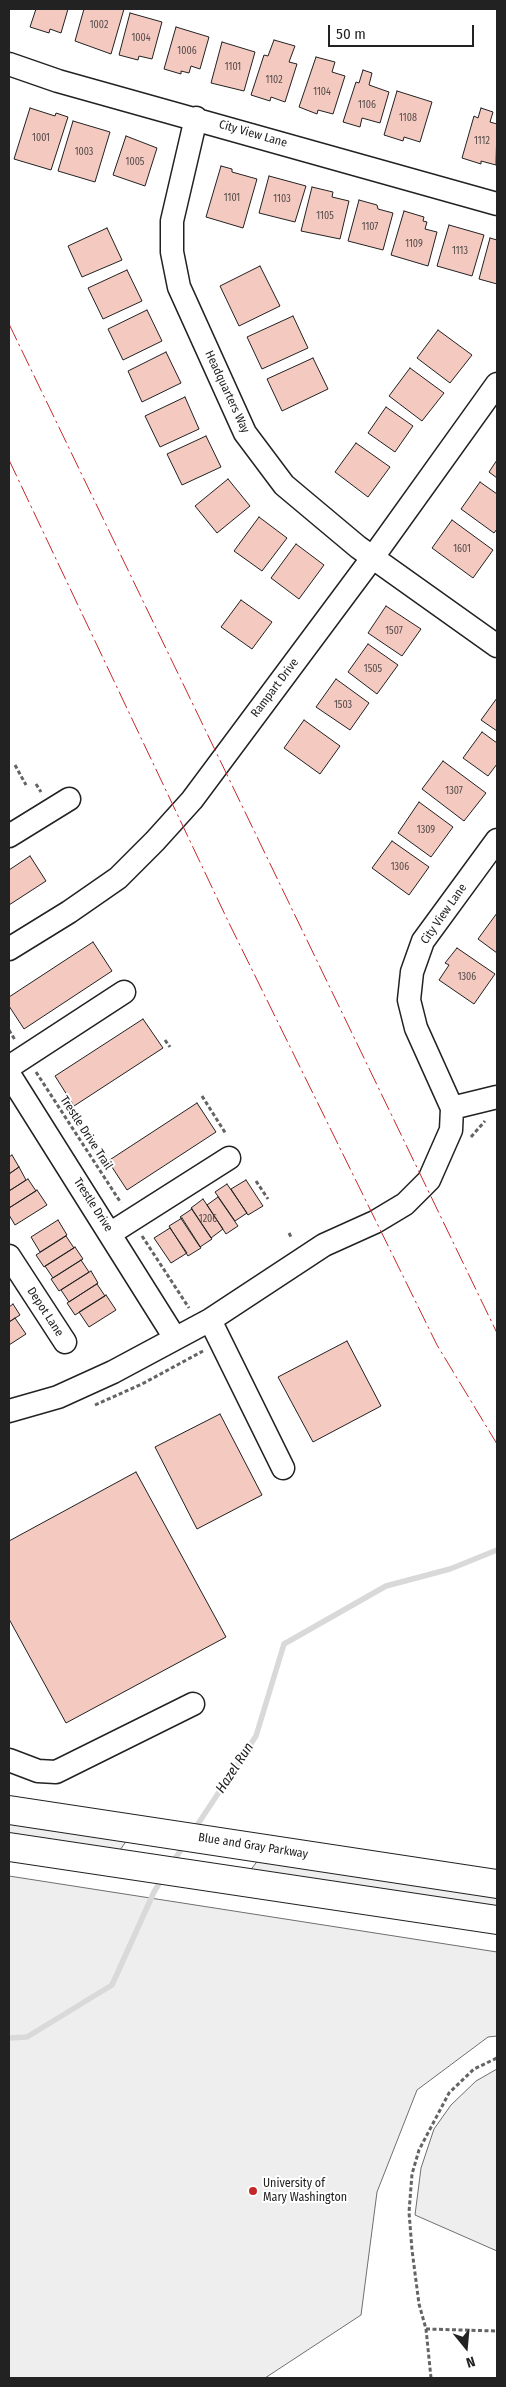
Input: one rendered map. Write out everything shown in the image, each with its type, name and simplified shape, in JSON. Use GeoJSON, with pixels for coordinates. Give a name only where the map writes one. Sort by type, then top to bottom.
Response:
{"type":"FeatureCollection","features":[{"type":"Feature","properties":{"kind":"highway","name":"Blue and Gray Parkway"},"geometry":{"type":"LineString","coordinates":[[9,1810],[497,1884]]}},
{"type":"Feature","properties":{"kind":"highway"},"geometry":{"type":"LineString","coordinates":[[9,1847],[497,1920]]}},
{"type":"Feature","properties":{"kind":"street","name":"City View Lane"},"geometry":{"type":"LineString","coordinates":[[9,64],[58,81],[196,118],[497,204]]}},
{"type":"Feature","properties":{"kind":"street","name":"Headquarters Way"},"geometry":{"type":"LineString","coordinates":[[196,118],[172,220],[172,252],[179,287],[246,433],[284,485],[373,557],[497,646]]}},
{"type":"Feature","properties":{"kind":"street","name":"Rampart Drive"},"geometry":{"type":"LineString","coordinates":[[9,949],[69,912],[118,878],[192,800],[373,557],[497,384]]}},
{"type":"Feature","properties":{"kind":"street"},"geometry":{"type":"LineString","coordinates":[[9,836],[68,799]]}},
{"type":"Feature","properties":{"kind":"street","name":"City View Lane"},"geometry":{"type":"LineString","coordinates":[[452,1108],[416,1028],[409,1000],[412,972],[423,941],[497,840]]}},
{"type":"Feature","properties":{"kind":"street"},"geometry":{"type":"LineString","coordinates":[[9,1067],[124,992]]}},
{"type":"Feature","properties":{"kind":"street","name":"Trestle Drive"},"geometry":{"type":"LineString","coordinates":[[9,1074],[111,1233],[175,1338]]}},
{"type":"Feature","properties":{"kind":"street"},"geometry":{"type":"LineString","coordinates":[[9,1411],[58,1397],[113,1372],[175,1338],[202,1318],[324,1245],[375,1222],[405,1204],[429,1180],[439,1161],[451,1130],[452,1108],[497,1097]]}},
{"type":"Feature","properties":{"kind":"street"},"geometry":{"type":"LineString","coordinates":[[111,1233],[229,1158]]}},
{"type":"Feature","properties":{"kind":"street","name":"Depot Lane"},"geometry":{"type":"LineString","coordinates":[[9,1256],[65,1342]]}},
{"type":"Feature","properties":{"kind":"street"},"geometry":{"type":"LineString","coordinates":[[202,1318],[283,1468]]}},
{"type":"Feature","properties":{"kind":"street"},"geometry":{"type":"LineString","coordinates":[[9,1760],[38,1771],[56,1772],[193,1704]]}},
{"type":"Feature","properties":{"kind":"path"},"geometry":{"type":"LineString","coordinates":[[15,765],[26,785]]}},
{"type":"Feature","properties":{"kind":"path"},"geometry":{"type":"LineString","coordinates":[[165,1040],[170,1047]]}},
{"type":"Feature","properties":{"kind":"path","name":"Trestle Drive Trail"},"geometry":{"type":"LineString","coordinates":[[32,1065],[126,1211]]}},
{"type":"Feature","properties":{"kind":"path"},"geometry":{"type":"LineString","coordinates":[[202,1096],[226,1134]]}},
{"type":"Feature","properties":{"kind":"path"},"geometry":{"type":"LineString","coordinates":[[256,1181],[268,1199]]}},
{"type":"Feature","properties":{"kind":"path"},"geometry":{"type":"LineString","coordinates":[[139,1230],[202,1318]]}},
{"type":"Feature","properties":{"kind":"path"},"geometry":{"type":"LineString","coordinates":[[289,1233],[291,1237]]}},
{"type":"Feature","properties":{"kind":"path"},"geometry":{"type":"LineString","coordinates":[[431,2378],[426,2329],[419,2304],[412,2250],[409,2212],[412,2174],[419,2150],[449,2094],[474,2069],[497,2058]]}},
{"type":"Feature","properties":{"kind":"path"},"geometry":{"type":"LineString","coordinates":[[426,2329],[497,2331]]}},
{"type":"Feature","properties":{"kind":"shaded area"},"geometry":{"type":"Polygon","coordinates":[[[9,1823],[127,1840],[118,1853],[9,1837],[9,1823]]]}},
{"type":"Feature","properties":{"kind":"shaded area"},"geometry":{"type":"Polygon","coordinates":[[[259,1859],[497,1894],[497,1909],[249,1872],[259,1859]]]}},
{"type":"Feature","properties":{"kind":"shaded area","name":"University of Mary Washington"},"geometry":{"type":"Polygon","coordinates":[[[9,1876],[497,1952],[497,2036],[488,2037],[417,2090],[377,2192],[361,2315],[265,2378],[9,2378],[9,1876]]]}},
{"type":"Feature","properties":{"kind":"shaded area"},"geometry":{"type":"Polygon","coordinates":[[[497,2069],[497,2251],[415,2215],[421,2168],[434,2129],[451,2105],[476,2081],[497,2069]]]}},
{"type":"Feature","properties":{"kind":"building"},"geometry":{"type":"Polygon","coordinates":[[[36,9],[68,9],[61,33],[50,29],[49,33],[30,27],[36,9]]]}},
{"type":"Feature","properties":{"kind":"building"},"geometry":{"type":"Polygon","coordinates":[[[84,9],[124,9],[111,54],[75,41],[84,9]]]}},
{"type":"Feature","properties":{"kind":"building"},"geometry":{"type":"Polygon","coordinates":[[[130,13],[162,22],[152,59],[139,56],[138,60],[119,55],[130,13]]]}},
{"type":"Feature","properties":{"kind":"building"},"geometry":{"type":"Polygon","coordinates":[[[176,27],[209,37],[200,69],[191,66],[189,73],[181,71],[181,74],[164,69],[176,27]]]}},
{"type":"Feature","properties":{"kind":"building"},"geometry":{"type":"Polygon","coordinates":[[[274,40],[295,46],[289,62],[297,64],[285,102],[271,97],[270,101],[251,95],[264,55],[268,56],[274,40]]]}},
{"type":"Feature","properties":{"kind":"building"},"geometry":{"type":"Polygon","coordinates":[[[222,42],[255,52],[244,91],[211,83],[222,42]]]}},
{"type":"Feature","properties":{"kind":"building"},"geometry":{"type":"Polygon","coordinates":[[[316,57],[335,62],[332,72],[345,76],[333,114],[318,110],[317,114],[299,107],[316,57]]]}},
{"type":"Feature","properties":{"kind":"building"},"geometry":{"type":"Polygon","coordinates":[[[363,70],[372,73],[369,85],[389,92],[380,123],[362,118],[360,127],[343,122],[356,82],[359,83],[363,70]]]}},
{"type":"Feature","properties":{"kind":"building"},"geometry":{"type":"Polygon","coordinates":[[[397,91],[432,102],[420,142],[404,137],[403,141],[384,135],[397,91]]]}},
{"type":"Feature","properties":{"kind":"building"},"geometry":{"type":"Polygon","coordinates":[[[30,108],[55,116],[56,113],[68,117],[51,170],[14,159],[30,108]]]}},
{"type":"Feature","properties":{"kind":"building"},"geometry":{"type":"Polygon","coordinates":[[[481,108],[493,112],[490,122],[497,124],[496,165],[481,161],[481,164],[462,158],[474,116],[478,118],[481,108]]]}},
{"type":"Feature","properties":{"kind":"building"},"geometry":{"type":"Polygon","coordinates":[[[73,121],[110,132],[95,182],[58,171],[73,121]]]}},
{"type":"Feature","properties":{"kind":"building"},"geometry":{"type":"Polygon","coordinates":[[[126,136],[157,148],[145,186],[113,175],[126,136]]]}},
{"type":"Feature","properties":{"kind":"building"},"geometry":{"type":"Polygon","coordinates":[[[221,166],[232,169],[232,172],[257,179],[243,228],[206,217],[221,166]]]}},
{"type":"Feature","properties":{"kind":"building"},"geometry":{"type":"Polygon","coordinates":[[[269,176],[306,186],[295,222],[259,213],[269,176]]]}},
{"type":"Feature","properties":{"kind":"building"},"geometry":{"type":"Polygon","coordinates":[[[312,187],[333,192],[332,197],[349,201],[340,239],[301,231],[312,187]]]}},
{"type":"Feature","properties":{"kind":"building"},"geometry":{"type":"Polygon","coordinates":[[[359,200],[377,205],[378,209],[393,213],[383,250],[348,241],[359,200]]]}},
{"type":"Feature","properties":{"kind":"building"},"geometry":{"type":"Polygon","coordinates":[[[404,211],[424,217],[423,221],[427,222],[425,229],[437,232],[428,266],[391,255],[404,211]]]}},
{"type":"Feature","properties":{"kind":"building"},"geometry":{"type":"Polygon","coordinates":[[[449,225],[484,235],[472,276],[437,266],[449,225]]]}},
{"type":"Feature","properties":{"kind":"building"},"geometry":{"type":"Polygon","coordinates":[[[107,228],[122,260],[82,277],[68,246],[107,228]]]}},
{"type":"Feature","properties":{"kind":"building"},"geometry":{"type":"Polygon","coordinates":[[[490,238],[497,240],[497,284],[479,279],[490,238]]]}},
{"type":"Feature","properties":{"kind":"building"},"geometry":{"type":"Polygon","coordinates":[[[260,266],[280,306],[239,326],[220,286],[260,266]]]}},
{"type":"Feature","properties":{"kind":"building"},"geometry":{"type":"Polygon","coordinates":[[[127,270],[142,301],[103,319],[88,288],[127,270]]]}},
{"type":"Feature","properties":{"kind":"building"},"geometry":{"type":"Polygon","coordinates":[[[147,310],[162,341],[123,360],[108,329],[147,310]]]}},
{"type":"Feature","properties":{"kind":"building"},"geometry":{"type":"Polygon","coordinates":[[[293,316],[308,348],[262,369],[247,337],[293,316]]]}},
{"type":"Feature","properties":{"kind":"building"},"geometry":{"type":"Polygon","coordinates":[[[438,330],[472,355],[450,383],[417,358],[438,330]]]}},
{"type":"Feature","properties":{"kind":"building"},"geometry":{"type":"Polygon","coordinates":[[[166,352],[181,383],[142,402],[128,371],[166,352]]]}},
{"type":"Feature","properties":{"kind":"building"},"geometry":{"type":"Polygon","coordinates":[[[313,358],[328,389],[282,411],[267,379],[313,358]]]}},
{"type":"Feature","properties":{"kind":"building"},"geometry":{"type":"Polygon","coordinates":[[[410,368],[444,393],[422,421],[389,396],[410,368]]]}},
{"type":"Feature","properties":{"kind":"building"},"geometry":{"type":"Polygon","coordinates":[[[185,397],[199,429],[160,447],[145,416],[185,397]]]}},
{"type":"Feature","properties":{"kind":"building"},"geometry":{"type":"Polygon","coordinates":[[[386,407],[413,426],[395,452],[368,433],[386,407]]]}},
{"type":"Feature","properties":{"kind":"building"},"geometry":{"type":"Polygon","coordinates":[[[206,436],[221,467],[182,485],[167,454],[206,436]]]}},
{"type":"Feature","properties":{"kind":"building"},"geometry":{"type":"Polygon","coordinates":[[[356,443],[390,467],[368,497],[335,472],[356,443]]]}},
{"type":"Feature","properties":{"kind":"building"},"geometry":{"type":"Polygon","coordinates":[[[497,460],[497,478],[489,472],[497,460]]]}},
{"type":"Feature","properties":{"kind":"building"},"geometry":{"type":"Polygon","coordinates":[[[228,479],[250,506],[217,533],[195,506],[228,479]]]}},
{"type":"Feature","properties":{"kind":"building"},"geometry":{"type":"Polygon","coordinates":[[[480,482],[497,494],[497,529],[494,533],[461,509],[480,482]]]}},
{"type":"Feature","properties":{"kind":"building"},"geometry":{"type":"Polygon","coordinates":[[[259,517],[287,538],[262,571],[234,551],[259,517]]]}},
{"type":"Feature","properties":{"kind":"building"},"geometry":{"type":"Polygon","coordinates":[[[452,520],[493,550],[473,578],[432,548],[452,520]]]}},
{"type":"Feature","properties":{"kind":"building"},"geometry":{"type":"Polygon","coordinates":[[[296,544],[324,565],[299,599],[271,578],[296,544]]]}},
{"type":"Feature","properties":{"kind":"building"},"geometry":{"type":"Polygon","coordinates":[[[241,600],[272,622],[252,649],[221,627],[241,600]]]}},
{"type":"Feature","properties":{"kind":"building"},"geometry":{"type":"Polygon","coordinates":[[[386,606],[421,629],[402,656],[368,633],[386,606]]]}},
{"type":"Feature","properties":{"kind":"building"},"geometry":{"type":"Polygon","coordinates":[[[368,644],[398,665],[377,694],[348,672],[368,644]]]}},
{"type":"Feature","properties":{"kind":"building"},"geometry":{"type":"Polygon","coordinates":[[[336,679],[369,703],[350,730],[316,707],[336,679]]]}},
{"type":"Feature","properties":{"kind":"building"},"geometry":{"type":"Polygon","coordinates":[[[497,698],[497,731],[481,720],[497,698]]]}},
{"type":"Feature","properties":{"kind":"building"},"geometry":{"type":"Polygon","coordinates":[[[304,720],[340,746],[320,774],[284,748],[304,720]]]}},
{"type":"Feature","properties":{"kind":"building"},"geometry":{"type":"Polygon","coordinates":[[[482,732],[497,743],[497,764],[488,776],[463,758],[482,732]]]}},
{"type":"Feature","properties":{"kind":"building"},"geometry":{"type":"Polygon","coordinates":[[[443,761],[486,793],[464,821],[422,789],[443,761]]]}},
{"type":"Feature","properties":{"kind":"building"},"geometry":{"type":"Polygon","coordinates":[[[419,802],[453,827],[431,857],[398,833],[419,802]]]}},
{"type":"Feature","properties":{"kind":"building"},"geometry":{"type":"Polygon","coordinates":[[[392,841],[429,867],[409,895],[372,868],[392,841]]]}},
{"type":"Feature","properties":{"kind":"building"},"geometry":{"type":"Polygon","coordinates":[[[30,856],[46,881],[9,905],[9,870],[30,856]]]}},
{"type":"Feature","properties":{"kind":"building"},"geometry":{"type":"Polygon","coordinates":[[[497,913],[497,953],[478,939],[497,913]]]}},
{"type":"Feature","properties":{"kind":"building"},"geometry":{"type":"Polygon","coordinates":[[[93,942],[112,971],[24,1029],[9,1006],[9,997],[93,942]]]}},
{"type":"Feature","properties":{"kind":"building"},"geometry":{"type":"Polygon","coordinates":[[[457,948],[495,974],[474,1004],[439,980],[449,965],[445,963],[457,948]]]}},
{"type":"Feature","properties":{"kind":"building"},"geometry":{"type":"Polygon","coordinates":[[[143,1019],[163,1048],[74,1106],[55,1076],[143,1019]]]}},
{"type":"Feature","properties":{"kind":"building"},"geometry":{"type":"Polygon","coordinates":[[[197,1103],[216,1132],[127,1190],[108,1161],[197,1103]]]}},
{"type":"Feature","properties":{"kind":"building"},"geometry":{"type":"Polygon","coordinates":[[[12,1155],[19,1167],[9,1174],[9,1157],[12,1155]]]}},
{"type":"Feature","properties":{"kind":"building"},"geometry":{"type":"Polygon","coordinates":[[[19,1167],[26,1180],[9,1191],[9,1174],[19,1167]]]}},
{"type":"Feature","properties":{"kind":"building"},"geometry":{"type":"Polygon","coordinates":[[[28,1179],[36,1191],[9,1208],[9,1191],[28,1179]]]}},
{"type":"Feature","properties":{"kind":"building"},"geometry":{"type":"Polygon","coordinates":[[[246,1180],[263,1206],[248,1215],[231,1189],[246,1180]]]}},
{"type":"Feature","properties":{"kind":"building"},"geometry":{"type":"Polygon","coordinates":[[[227,1184],[247,1213],[235,1221],[215,1192],[227,1184]]]}},
{"type":"Feature","properties":{"kind":"building"},"geometry":{"type":"Polygon","coordinates":[[[37,1190],[47,1205],[15,1225],[9,1215],[9,1208],[37,1190]]]}},
{"type":"Feature","properties":{"kind":"building"},"geometry":{"type":"Polygon","coordinates":[[[218,1197],[238,1226],[226,1234],[207,1205],[218,1197]]]}},
{"type":"Feature","properties":{"kind":"building"},"geometry":{"type":"Polygon","coordinates":[[[203,1199],[223,1229],[211,1238],[191,1208],[203,1199]]]}},
{"type":"Feature","properties":{"kind":"building"},"geometry":{"type":"Polygon","coordinates":[[[192,1209],[212,1239],[200,1247],[180,1217],[192,1209]]]}},
{"type":"Feature","properties":{"kind":"building"},"geometry":{"type":"Polygon","coordinates":[[[182,1218],[201,1248],[188,1256],[169,1226],[182,1218]]]}},
{"type":"Feature","properties":{"kind":"building"},"geometry":{"type":"Polygon","coordinates":[[[58,1220],[67,1235],[40,1252],[31,1237],[58,1220]]]}},
{"type":"Feature","properties":{"kind":"building"},"geometry":{"type":"Polygon","coordinates":[[[170,1228],[187,1253],[171,1263],[154,1238],[170,1228]]]}},
{"type":"Feature","properties":{"kind":"building"},"geometry":{"type":"Polygon","coordinates":[[[66,1236],[74,1248],[44,1267],[36,1255],[66,1236]]]}},
{"type":"Feature","properties":{"kind":"building"},"geometry":{"type":"Polygon","coordinates":[[[75,1247],[83,1259],[53,1278],[45,1266],[75,1247]]]}},
{"type":"Feature","properties":{"kind":"building"},"geometry":{"type":"Polygon","coordinates":[[[81,1260],[89,1272],[59,1291],[51,1279],[81,1260]]]}},
{"type":"Feature","properties":{"kind":"building"},"geometry":{"type":"Polygon","coordinates":[[[91,1271],[98,1283],[69,1302],[61,1290],[91,1271]]]}},
{"type":"Feature","properties":{"kind":"building"},"geometry":{"type":"Polygon","coordinates":[[[97,1284],[105,1296],[75,1315],[67,1303],[97,1284]]]}},
{"type":"Feature","properties":{"kind":"building"},"geometry":{"type":"Polygon","coordinates":[[[106,1295],[116,1310],[89,1327],[79,1312],[106,1295]]]}},
{"type":"Feature","properties":{"kind":"building"},"geometry":{"type":"Polygon","coordinates":[[[13,1304],[20,1315],[9,1322],[9,1307],[13,1304]]]}},
{"type":"Feature","properties":{"kind":"building"},"geometry":{"type":"Polygon","coordinates":[[[15,1318],[26,1334],[9,1345],[9,1322],[15,1318]]]}},
{"type":"Feature","properties":{"kind":"building"},"geometry":{"type":"Polygon","coordinates":[[[347,1341],[381,1406],[313,1442],[278,1377],[347,1341]]]}},
{"type":"Feature","properties":{"kind":"building"},"geometry":{"type":"Polygon","coordinates":[[[220,1414],[262,1495],[197,1529],[155,1447],[220,1414]]]}},
{"type":"Feature","properties":{"kind":"building"},"geometry":{"type":"Polygon","coordinates":[[[136,1472],[226,1637],[66,1723],[9,1619],[9,1541],[136,1472]]]}},
{"type":"Feature","properties":{"kind":"waterway","name":"Hazel Run"},"geometry":{"type":"LineString","coordinates":[[194,1830],[256,1736],[284,1644],[386,1586],[450,1569],[497,1550]]}},
{"type":"Feature","properties":{"kind":"waterway","name":"Hazel Run"},"geometry":{"type":"LineString","coordinates":[[172,1863],[185,1844]]}},
{"type":"Feature","properties":{"kind":"waterway","name":"Hazel Run"},"geometry":{"type":"LineString","coordinates":[[9,2038],[27,2037],[112,1985],[154,1892],[163,1877]]}},
{"type":"Feature","properties":{"kind":"power"},"geometry":{"type":"LineString","coordinates":[[9,324],[497,1333]]}},
{"type":"Feature","properties":{"kind":"power"},"geometry":{"type":"LineString","coordinates":[[9,460],[228,921],[437,1345],[497,1444]]}},
{"type":"Feature","properties":{"kind":"place","name":"University of Mary Washington"},"geometry":{"type":"Point","coordinates":[253,2191]}}]}
